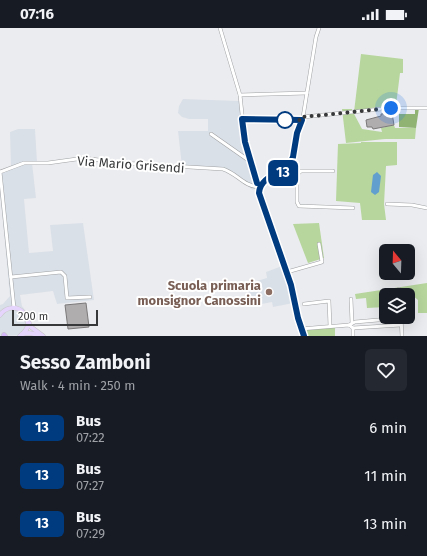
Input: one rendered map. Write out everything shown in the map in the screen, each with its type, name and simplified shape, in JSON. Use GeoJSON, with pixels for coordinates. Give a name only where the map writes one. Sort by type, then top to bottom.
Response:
{"type":"FeatureCollection","features":[{"type":"Feature","properties":{"kind":"main road"},"geometry":{"type":"LineString","coordinates":[[0,311],[14,308],[23,312],[31,327],[42,336]]}},
{"type":"Feature","properties":{"kind":"main road"},"geometry":{"type":"LineString","coordinates":[[0,315],[7,309]]}},
{"type":"Feature","properties":{"kind":"main road"},"geometry":{"type":"LineString","coordinates":[[21,335],[27,328],[28,320]]}},
{"type":"Feature","properties":{"kind":"main road"},"geometry":{"type":"LineString","coordinates":[[21,335],[29,333],[42,336]]}},
{"type":"Feature","properties":{"kind":"street"},"geometry":{"type":"LineString","coordinates":[[220,28],[240,95],[245,142],[257,183],[260,187],[260,198],[287,272],[293,292],[300,329],[304,336]]}},
{"type":"Feature","properties":{"kind":"street"},"geometry":{"type":"LineString","coordinates":[[260,187],[265,180],[286,170],[293,157],[297,133],[303,118],[316,37],[319,28]]}},
{"type":"Feature","properties":{"kind":"street"},"geometry":{"type":"LineString","coordinates":[[240,95],[307,94]]}},
{"type":"Feature","properties":{"kind":"street"},"geometry":{"type":"LineString","coordinates":[[242,119],[303,118],[391,108],[427,108]]}},
{"type":"Feature","properties":{"kind":"street"},"geometry":{"type":"LineString","coordinates":[[211,134],[251,162]]}},
{"type":"Feature","properties":{"kind":"street","name":"Via Mario Grisendi"},"geometry":{"type":"LineString","coordinates":[[0,172],[24,163],[48,163],[84,158],[121,163],[223,169],[232,173],[251,186],[260,187]]}},
{"type":"Feature","properties":{"kind":"street"},"geometry":{"type":"LineString","coordinates":[[286,170],[294,175],[297,182],[297,202],[301,207],[353,208]]}},
{"type":"Feature","properties":{"kind":"street"},"geometry":{"type":"LineString","coordinates":[[294,175],[300,171],[333,171]]}},
{"type":"Feature","properties":{"kind":"street"},"geometry":{"type":"LineString","coordinates":[[0,172],[14,308]]}},
{"type":"Feature","properties":{"kind":"street"},"geometry":{"type":"LineString","coordinates":[[387,204],[412,205],[427,208]]}},
{"type":"Feature","properties":{"kind":"street"},"geometry":{"type":"LineString","coordinates":[[287,272],[322,262],[319,244]]}},
{"type":"Feature","properties":{"kind":"street"},"geometry":{"type":"LineString","coordinates":[[11,277],[60,272],[65,276],[67,298],[90,297]]}},
{"type":"Feature","properties":{"kind":"street"},"geometry":{"type":"LineString","coordinates":[[351,299],[351,324],[353,328],[353,336]]}},
{"type":"Feature","properties":{"kind":"street"},"geometry":{"type":"LineString","coordinates":[[304,304],[329,301],[330,326]]}},
{"type":"Feature","properties":{"kind":"street"},"geometry":{"type":"LineString","coordinates":[[300,329],[379,321]]}},
{"type":"Feature","properties":{"kind":"street"},"geometry":{"type":"LineString","coordinates":[[353,328],[401,325],[402,336]]}},
{"type":"Feature","properties":{"kind":"shaded area"},"geometry":{"type":"Polygon","coordinates":[[[183,99],[239,101],[245,148],[256,185],[253,190],[227,171],[182,166],[178,131],[208,131],[208,119],[189,119],[182,117],[178,113],[179,106],[183,99]]]}},
{"type":"Feature","properties":{"kind":"shaded area"},"geometry":{"type":"Polygon","coordinates":[[[18,129],[35,129],[37,162],[32,163],[36,198],[24,199],[29,253],[53,251],[50,225],[83,223],[94,300],[57,304],[53,291],[20,295],[22,306],[29,315],[31,323],[26,335],[0,336],[0,305],[3,304],[10,296],[0,191],[0,171],[11,167],[10,132],[18,129]]]}},
{"type":"Feature","properties":{"kind":"shaded area","name":"Scuola primaria monsignor Canossini"},"geometry":{"type":"Polygon","coordinates":[[[282,266],[293,303],[273,307],[272,302],[252,306],[246,284],[267,278],[266,272],[282,266]]]}},
{"type":"Feature","properties":{"kind":"green space"},"geometry":{"type":"Polygon","coordinates":[[[361,54],[403,59],[403,73],[400,73],[396,105],[354,112],[361,54]]]}},
{"type":"Feature","properties":{"kind":"green space"},"geometry":{"type":"Polygon","coordinates":[[[399,108],[419,108],[416,128],[399,127],[399,114],[415,114],[415,110],[399,110],[399,108]]]}},
{"type":"Feature","properties":{"kind":"green space"},"geometry":{"type":"Polygon","coordinates":[[[342,109],[352,109],[362,129],[382,132],[381,128],[394,125],[395,128],[416,128],[415,139],[385,139],[346,143],[342,109]]]}},
{"type":"Feature","properties":{"kind":"green space"},"geometry":{"type":"Polygon","coordinates":[[[361,142],[397,142],[397,165],[386,166],[384,204],[386,220],[362,220],[360,203],[336,201],[338,144],[361,142]]]}},
{"type":"Feature","properties":{"kind":"green space"},"geometry":{"type":"Polygon","coordinates":[[[319,223],[324,258],[308,263],[293,224],[319,223]]]}},
{"type":"Feature","properties":{"kind":"green space"},"geometry":{"type":"Polygon","coordinates":[[[427,283],[427,313],[418,313],[418,300],[415,297],[415,288],[394,288],[427,283]]]}},
{"type":"Feature","properties":{"kind":"green space"},"geometry":{"type":"Polygon","coordinates":[[[379,290],[379,307],[367,308],[366,298],[356,299],[355,294],[379,290]]]}},
{"type":"Feature","properties":{"kind":"green space"},"geometry":{"type":"Polygon","coordinates":[[[335,326],[335,336],[306,336],[303,328],[335,326]]]}},
{"type":"Feature","properties":{"kind":"water"},"geometry":{"type":"Polygon","coordinates":[[[377,172],[381,176],[379,192],[375,195],[371,192],[373,175],[377,172]]]}},
{"type":"Feature","properties":{"kind":"building"},"geometry":{"type":"Polygon","coordinates":[[[392,113],[394,125],[373,129],[372,127],[367,127],[366,120],[381,116],[381,114],[392,113]]]}},
{"type":"Feature","properties":{"kind":"building"},"geometry":{"type":"Polygon","coordinates":[[[86,303],[89,327],[68,329],[65,305],[86,303]]]}},
{"type":"Feature","properties":{"kind":"bus line","name":"13"},"geometry":{"type":"LineString","coordinates":[[257,183],[245,142],[242,119],[302,120],[297,133],[293,157],[288,168],[288,173],[285,174],[283,172],[276,174],[265,180],[260,186],[259,193],[291,285],[300,329],[304,336]]}},
{"type":"Feature","properties":{"kind":"place","name":"Scuola primaria monsignor Canossini"},"geometry":{"type":"Point","coordinates":[269,292]}},
{"type":"Feature","properties":{"kind":"route"},"geometry":{"type":"LineString","coordinates":[[285,120],[302,120],[303,117],[391,108]]}}]}
